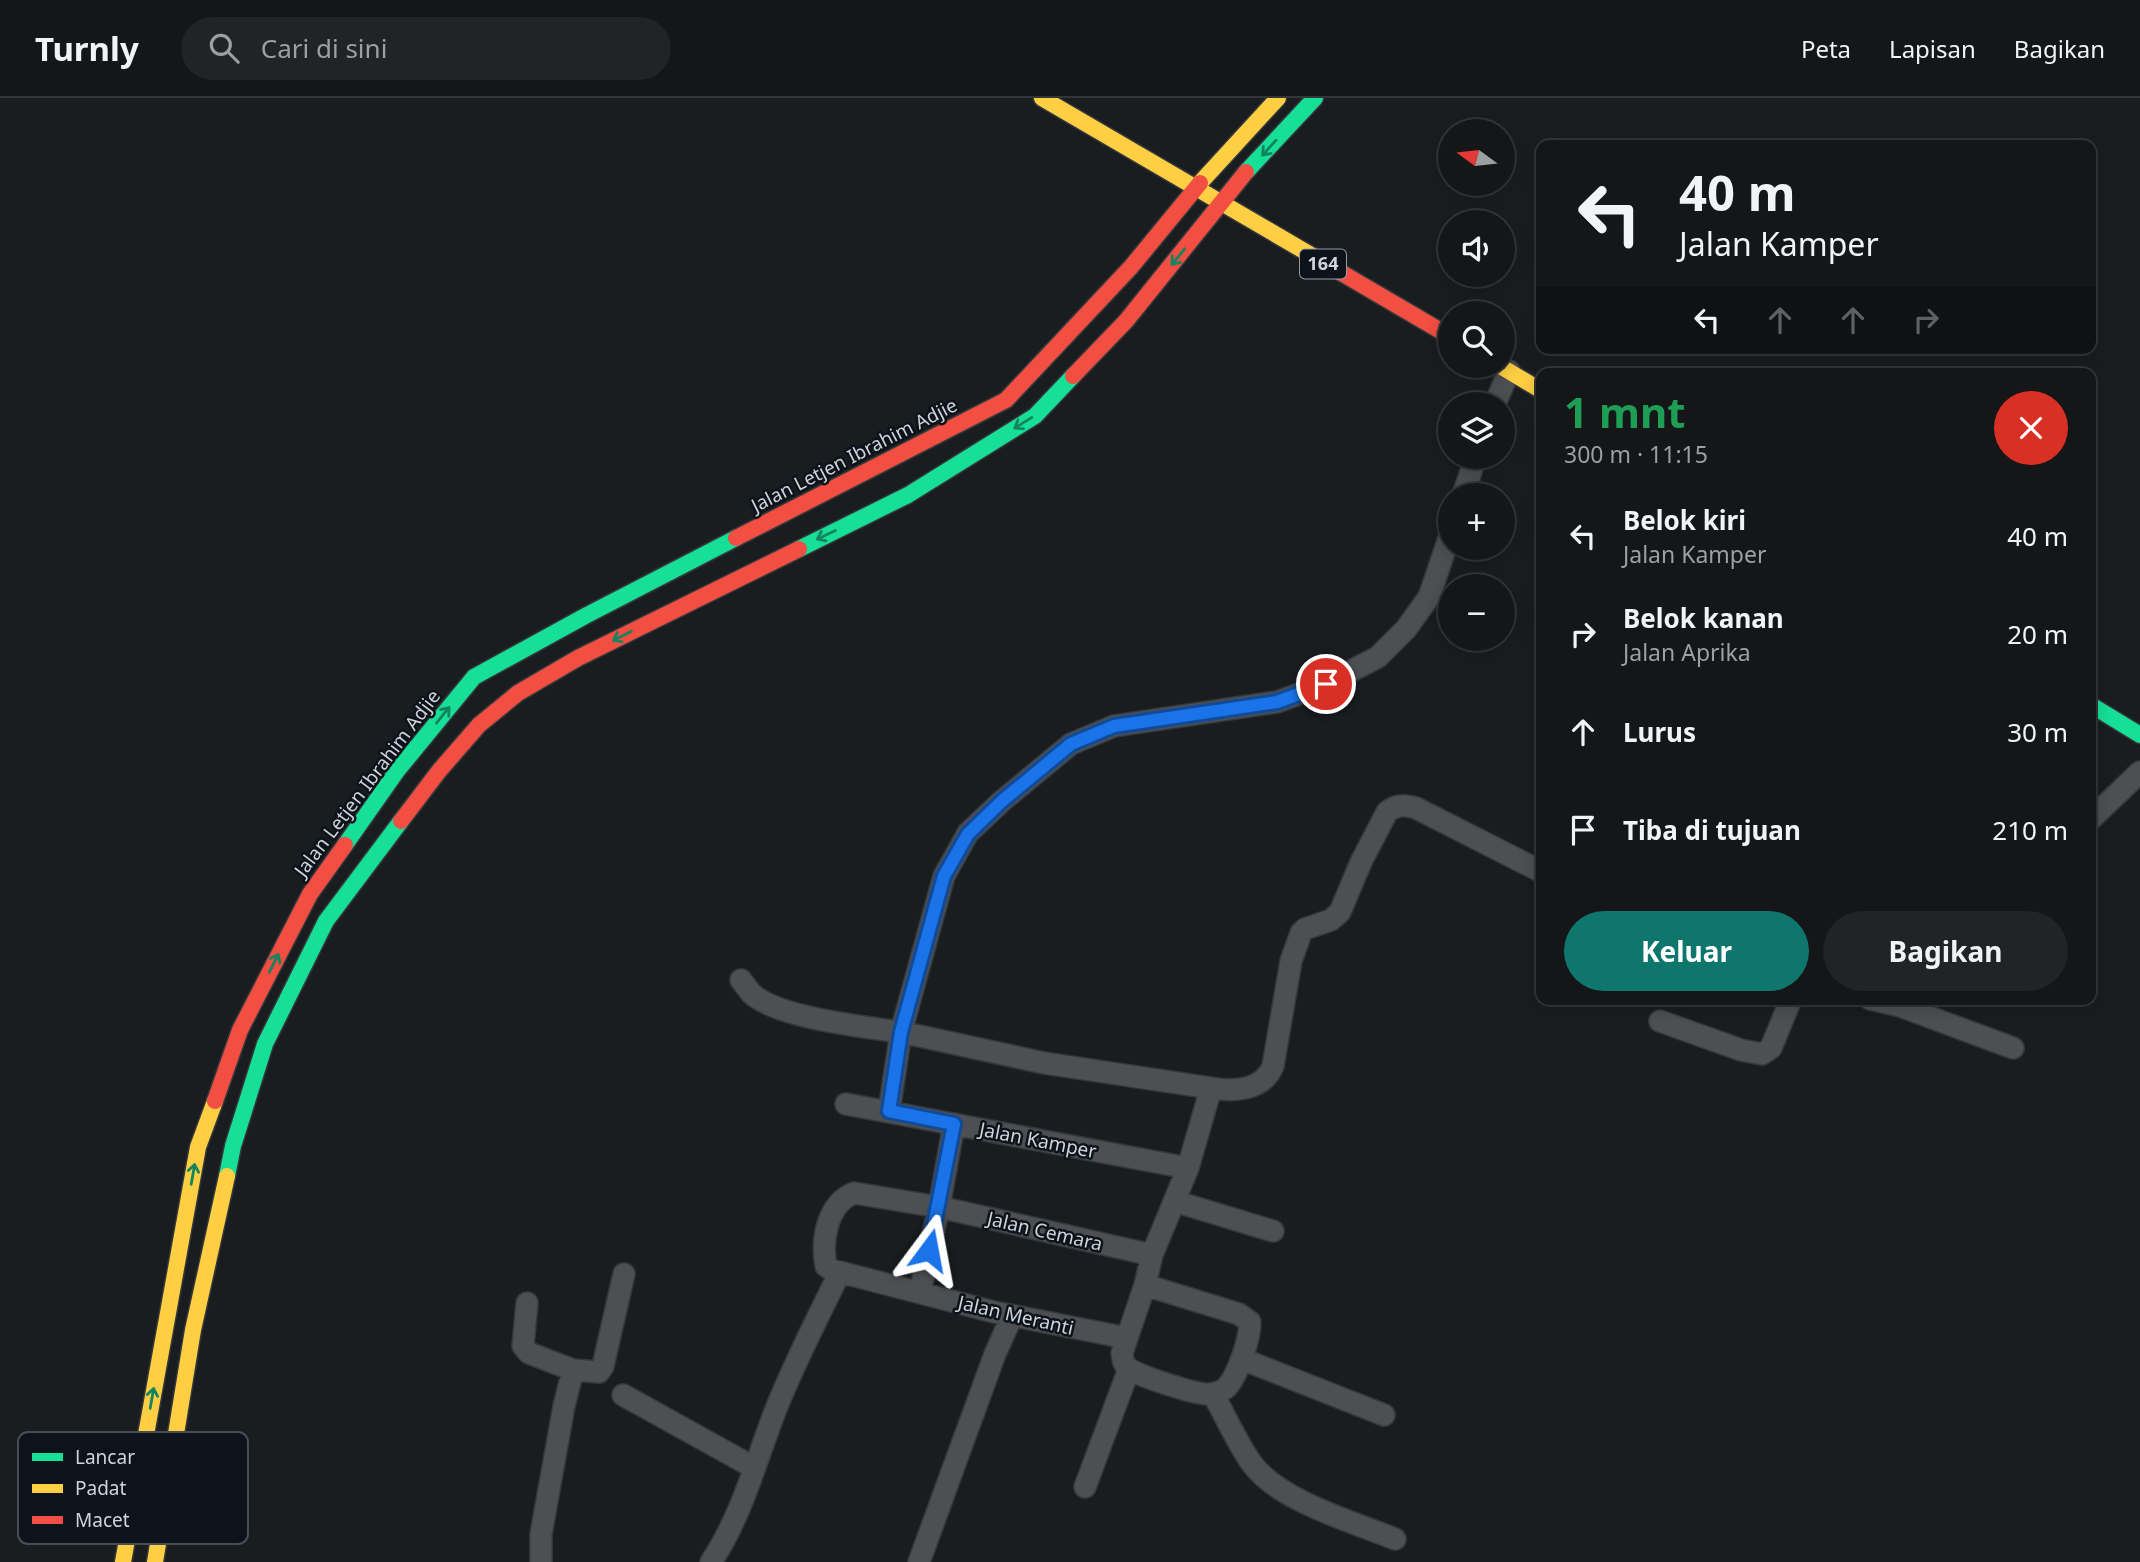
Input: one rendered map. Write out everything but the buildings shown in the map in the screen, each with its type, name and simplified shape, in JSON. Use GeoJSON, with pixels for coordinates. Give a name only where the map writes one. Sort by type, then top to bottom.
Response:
{"type":"FeatureCollection","features":[{"type":"Feature","properties":{"kind":"street","name":"164"},"geometry":{"type":"LineString","coordinates":[[1042,98],[1438,329]]}},
{"type":"Feature","properties":{"kind":"street","name":"Jalan Letjen Ibrahim Adjie"},"geometry":{"type":"LineString","coordinates":[[146,1432],[198,1147],[240,1030],[310,894],[397,772],[474,677],[587,615],[1006,400],[1131,267],[1212,169],[1278,98]]}},
{"type":"Feature","properties":{"kind":"street"},"geometry":{"type":"LineString","coordinates":[[176,1432],[193,1330],[233,1146],[265,1044],[326,921],[439,771],[479,725],[518,693],[578,658],[908,495],[1035,416],[1126,321],[1221,204],[1315,98]]}},
{"type":"Feature","properties":{"kind":"street"},"geometry":{"type":"LineString","coordinates":[[1515,375],[1536,388]]}},
{"type":"Feature","properties":{"kind":"street"},"geometry":{"type":"LineString","coordinates":[[889,1111],[901,1032],[944,876],[968,834],[1002,801],[1071,744],[1114,726],[1277,702],[1326,684],[1378,657],[1406,629],[1429,597],[1442,560]]}},
{"type":"Feature","properties":{"kind":"street"},"geometry":{"type":"LineString","coordinates":[[2096,708],[2140,735]]}},
{"type":"Feature","properties":{"kind":"street"},"geometry":{"type":"LineString","coordinates":[[2096,814],[2140,772]]}},
{"type":"Feature","properties":{"kind":"street"},"geometry":{"type":"LineString","coordinates":[[741,980],[752,994],[768,1004],[809,1018],[901,1032],[1044,1063],[1224,1090],[1243,1088],[1262,1082],[1273,1066],[1291,961],[1300,933],[1331,920],[1340,912],[1361,862],[1387,812],[1394,807],[1405,805],[1416,808],[1536,869]]}},
{"type":"Feature","properties":{"kind":"street"},"geometry":{"type":"LineString","coordinates":[[1660,1021],[1741,1050],[1762,1054],[1771,1048],[1789,1005]]}},
{"type":"Feature","properties":{"kind":"street"},"geometry":{"type":"LineString","coordinates":[[1896,1005],[2013,1048]]}},
{"type":"Feature","properties":{"kind":"street"},"geometry":{"type":"LineString","coordinates":[[1145,1285],[1239,1314],[1250,1322],[1250,1333],[1242,1359],[1226,1388],[1213,1394],[1203,1394],[1172,1385],[1129,1369],[1122,1353],[1152,1255],[1188,1168],[1211,1088]]}},
{"type":"Feature","properties":{"kind":"street","name":"Jalan Kamper"},"geometry":{"type":"LineString","coordinates":[[846,1104],[1188,1168]]}},
{"type":"Feature","properties":{"kind":"street"},"geometry":{"type":"LineString","coordinates":[[920,1292],[954,1124]]}},
{"type":"Feature","properties":{"kind":"street","name":"Jalan Cemara"},"geometry":{"type":"LineString","coordinates":[[840,1272],[826,1266],[824,1246],[835,1206],[854,1193],[939,1207],[1152,1255]]}},
{"type":"Feature","properties":{"kind":"street"},"geometry":{"type":"LineString","coordinates":[[1174,1201],[1273,1231]]}},
{"type":"Feature","properties":{"kind":"street"},"geometry":{"type":"LineString","coordinates":[[711,1562],[737,1518],[753,1467],[802,1352],[840,1272]]}},
{"type":"Feature","properties":{"kind":"street","name":"Jalan Meranti"},"geometry":{"type":"LineString","coordinates":[[840,1272],[1012,1315],[1127,1338]]}},
{"type":"Feature","properties":{"kind":"street"},"geometry":{"type":"LineString","coordinates":[[527,1303],[523,1346],[529,1353],[573,1370],[598,1372],[603,1366],[624,1274]]}},
{"type":"Feature","properties":{"kind":"street"},"geometry":{"type":"LineString","coordinates":[[919,1562],[995,1354],[1012,1315]]}},
{"type":"Feature","properties":{"kind":"street"},"geometry":{"type":"LineString","coordinates":[[1242,1359],[1384,1415]]}},
{"type":"Feature","properties":{"kind":"street"},"geometry":{"type":"LineString","coordinates":[[1086,1487],[1129,1369]]}},
{"type":"Feature","properties":{"kind":"street"},"geometry":{"type":"LineString","coordinates":[[541,1562],[541,1534],[573,1370]]}},
{"type":"Feature","properties":{"kind":"street"},"geometry":{"type":"LineString","coordinates":[[1213,1394],[1252,1464],[1272,1484],[1294,1497],[1395,1539]]}},
{"type":"Feature","properties":{"kind":"street"},"geometry":{"type":"LineString","coordinates":[[624,1395],[753,1467]]}},
{"type":"Feature","properties":{"kind":"street","name":"Jalan Letjen Ibrahim Adjie"},"geometry":{"type":"LineString","coordinates":[[123,1562],[126,1544]]}},
{"type":"Feature","properties":{"kind":"street"},"geometry":{"type":"LineString","coordinates":[[155,1562],[158,1544]]}},
{"type":"Feature","properties":{"kind":"traffic: fast"},"geometry":{"type":"LineString","coordinates":[[1246,172],[1315,98]]}},
{"type":"Feature","properties":{"kind":"traffic: fast"},"geometry":{"type":"LineString","coordinates":[[799,549],[908,495],[1035,416],[1073,376]]}},
{"type":"Feature","properties":{"kind":"traffic: fast"},"geometry":{"type":"LineString","coordinates":[[345,845],[397,771],[474,677],[736,538]]}},
{"type":"Feature","properties":{"kind":"traffic: fast"},"geometry":{"type":"LineString","coordinates":[[2096,708],[2140,735]]}},
{"type":"Feature","properties":{"kind":"traffic: fast"},"geometry":{"type":"LineString","coordinates":[[227,1176],[233,1146],[265,1044],[326,921],[401,821]]}},
{"type":"Feature","properties":{"kind":"traffic: slow"},"geometry":{"type":"LineString","coordinates":[[1042,98],[1340,272]]}},
{"type":"Feature","properties":{"kind":"traffic: slow"},"geometry":{"type":"LineString","coordinates":[[1200,183],[1278,98]]}},
{"type":"Feature","properties":{"kind":"traffic: slow"},"geometry":{"type":"LineString","coordinates":[[1515,375],[1536,387]]}},
{"type":"Feature","properties":{"kind":"traffic: slow"},"geometry":{"type":"LineString","coordinates":[[146,1432],[198,1147],[215,1101]]}},
{"type":"Feature","properties":{"kind":"traffic: slow"},"geometry":{"type":"LineString","coordinates":[[176,1432],[193,1330],[227,1176]]}},
{"type":"Feature","properties":{"kind":"traffic: slow"},"geometry":{"type":"LineString","coordinates":[[123,1562],[126,1544]]}},
{"type":"Feature","properties":{"kind":"traffic: slow"},"geometry":{"type":"LineString","coordinates":[[155,1562],[158,1544]]}},
{"type":"Feature","properties":{"kind":"traffic: jam"},"geometry":{"type":"LineString","coordinates":[[1073,376],[1126,321],[1246,172]]}},
{"type":"Feature","properties":{"kind":"traffic: jam"},"geometry":{"type":"LineString","coordinates":[[736,538],[1006,400],[1131,267],[1200,183]]}},
{"type":"Feature","properties":{"kind":"traffic: jam"},"geometry":{"type":"LineString","coordinates":[[1340,272],[1438,329]]}},
{"type":"Feature","properties":{"kind":"traffic: jam"},"geometry":{"type":"LineString","coordinates":[[401,821],[479,725],[518,693],[578,658],[799,549]]}},
{"type":"Feature","properties":{"kind":"traffic: jam"},"geometry":{"type":"LineString","coordinates":[[215,1101],[240,1030],[310,894],[345,845]]}},
{"type":"Feature","properties":{"kind":"route"},"geometry":{"type":"LineString","coordinates":[[929,1250],[954,1124],[889,1111],[901,1032],[927,932],[944,876],[968,834],[1002,801],[1071,744],[1114,726],[1277,702],[1326,684]]}}]}
